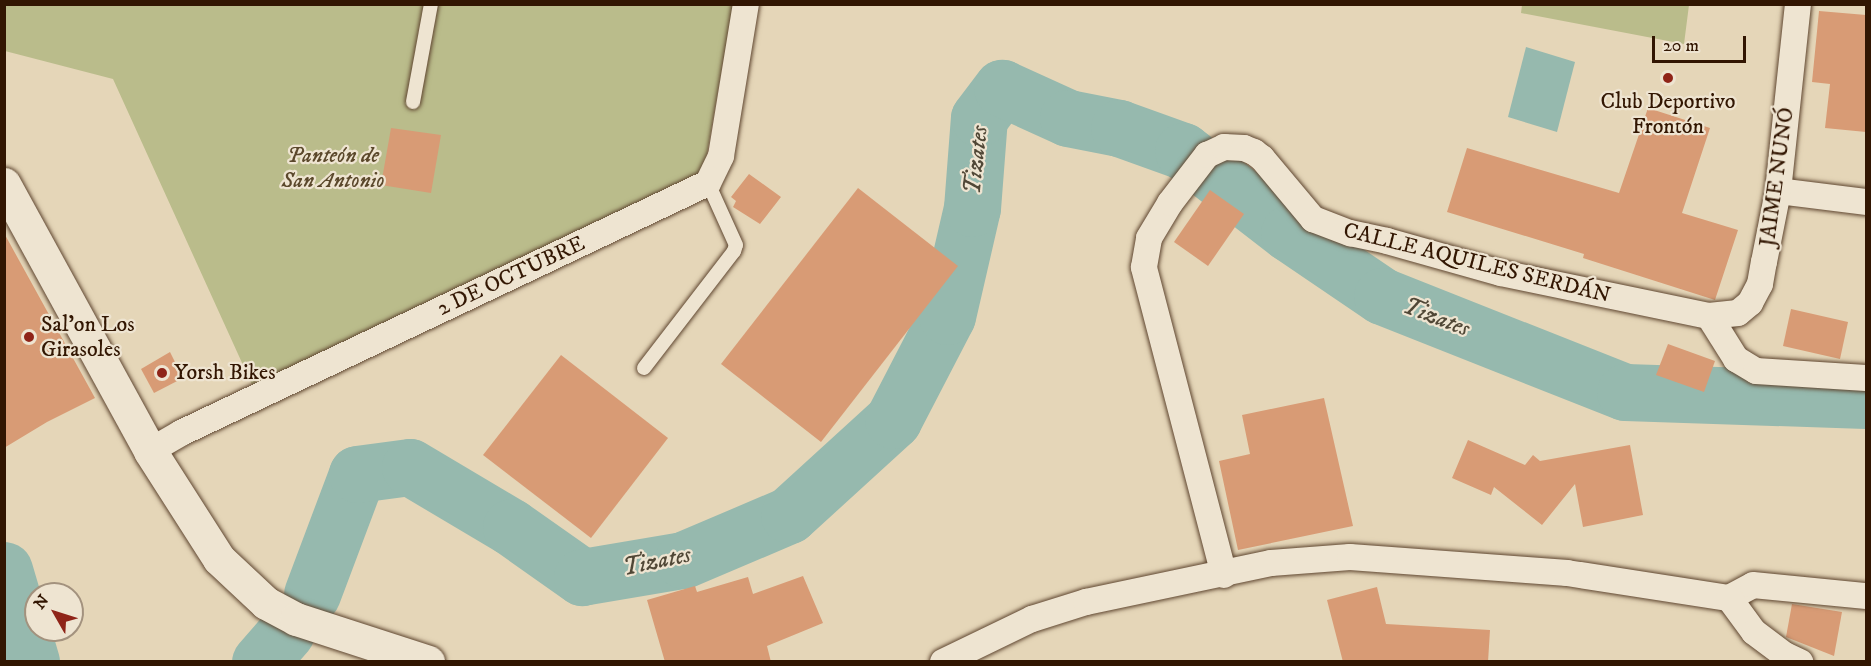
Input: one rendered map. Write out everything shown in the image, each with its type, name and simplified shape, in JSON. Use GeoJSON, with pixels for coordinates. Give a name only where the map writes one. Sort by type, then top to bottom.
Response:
{"type":"FeatureCollection","features":[{"type":"Feature","properties":{"kind":"main road"},"geometry":{"type":"LineString","coordinates":[[4,184],[150,451],[219,560],[266,603],[297,619],[428,662]]}},
{"type":"Feature","properties":{"kind":"street"},"geometry":{"type":"LineString","coordinates":[[708,183],[721,156],[746,4]]}},
{"type":"Feature","properties":{"kind":"street","name":"JAIME NUNÓ"},"geometry":{"type":"LineString","coordinates":[[1709,316],[1738,313],[1750,303],[1760,284],[1778,191],[1798,4]]}},
{"type":"Feature","properties":{"kind":"street","name":"CALLE AQUILES SERDÁN"},"geometry":{"type":"LineString","coordinates":[[1224,575],[1144,267],[1149,238],[1184,184],[1207,155],[1224,147],[1244,148],[1254,152],[1313,219],[1331,227],[1501,273],[1709,316]]}},
{"type":"Feature","properties":{"kind":"street","name":"2 DE OCTUBRE"},"geometry":{"type":"LineString","coordinates":[[150,451],[181,433],[708,183]]}},
{"type":"Feature","properties":{"kind":"street"},"geometry":{"type":"LineString","coordinates":[[1778,191],[1866,202]]}},
{"type":"Feature","properties":{"kind":"street"},"geometry":{"type":"LineString","coordinates":[[1709,316],[1736,359],[1756,371],[1866,378]]}},
{"type":"Feature","properties":{"kind":"street"},"geometry":{"type":"LineString","coordinates":[[944,662],[1032,619],[1086,602],[1224,575],[1271,563],[1350,557],[1567,573],[1729,598],[1753,585],[1866,596]]}},
{"type":"Feature","properties":{"kind":"street"},"geometry":{"type":"LineString","coordinates":[[1729,598],[1754,632],[1785,655],[1800,662]]}},
{"type":"Feature","properties":{"kind":"lane"},"geometry":{"type":"LineString","coordinates":[[413,102],[431,4]]}},
{"type":"Feature","properties":{"kind":"lane"},"geometry":{"type":"LineString","coordinates":[[644,368],[734,251],[736,245],[708,183]]}},
{"type":"Feature","properties":{"kind":"green space"},"geometry":{"type":"Polygon","coordinates":[[[1522,4],[1689,5],[1684,44],[1521,13],[1522,4]]]}},
{"type":"Feature","properties":{"kind":"green space","name":"Panteón de San Antonio"},"geometry":{"type":"Polygon","coordinates":[[[4,5],[733,5],[704,171],[253,387],[113,79],[5,51],[4,5]]]}},
{"type":"Feature","properties":{"kind":"water"},"geometry":{"type":"Polygon","coordinates":[[[1526,47],[1575,62],[1557,132],[1508,117],[1526,47]]]}},
{"type":"Feature","properties":{"kind":"building"},"geometry":{"type":"Polygon","coordinates":[[[1819,11],[1866,15],[1866,132],[1825,128],[1830,84],[1812,82],[1819,11]]]}},
{"type":"Feature","properties":{"kind":"building"},"geometry":{"type":"Polygon","coordinates":[[[1648,108],[1710,128],[1682,213],[1738,230],[1715,300],[1583,258],[1584,254],[1447,212],[1467,148],[1619,193],[1648,108]]]}},
{"type":"Feature","properties":{"kind":"building"},"geometry":{"type":"Polygon","coordinates":[[[391,128],[441,135],[431,193],[381,185],[391,128]]]}},
{"type":"Feature","properties":{"kind":"building"},"geometry":{"type":"Polygon","coordinates":[[[749,174],[781,197],[760,224],[733,207],[736,201],[731,197],[749,174]]]}},
{"type":"Feature","properties":{"kind":"building"},"geometry":{"type":"Polygon","coordinates":[[[858,188],[958,266],[821,442],[721,364],[858,188]]]}},
{"type":"Feature","properties":{"kind":"building"},"geometry":{"type":"Polygon","coordinates":[[[1210,190],[1244,214],[1208,266],[1174,242],[1210,190]]]}},
{"type":"Feature","properties":{"kind":"building"},"geometry":{"type":"Polygon","coordinates":[[[4,233],[95,398],[47,422],[4,448],[4,233]]]}},
{"type":"Feature","properties":{"kind":"building"},"geometry":{"type":"Polygon","coordinates":[[[1791,309],[1848,322],[1840,359],[1783,346],[1791,309]]]}},
{"type":"Feature","properties":{"kind":"building"},"geometry":{"type":"Polygon","coordinates":[[[1668,344],[1715,361],[1704,392],[1656,375],[1668,344]]]}},
{"type":"Feature","properties":{"kind":"building","name":"Yorsh Bikes"},"geometry":{"type":"Polygon","coordinates":[[[170,352],[183,378],[154,393],[141,369],[170,352]]]}},
{"type":"Feature","properties":{"kind":"building"},"geometry":{"type":"Polygon","coordinates":[[[561,355],[668,438],[591,538],[483,455],[561,355]]]}},
{"type":"Feature","properties":{"kind":"building"},"geometry":{"type":"Polygon","coordinates":[[[1324,398],[1353,526],[1238,550],[1219,461],[1250,454],[1242,415],[1324,398]]]}},
{"type":"Feature","properties":{"kind":"building"},"geometry":{"type":"Polygon","coordinates":[[[1468,440],[1525,465],[1533,455],[1540,461],[1630,445],[1643,515],[1583,527],[1575,484],[1542,525],[1494,487],[1491,495],[1452,478],[1468,440]]]}},
{"type":"Feature","properties":{"kind":"building"},"geometry":{"type":"Polygon","coordinates":[[[803,576],[823,623],[767,646],[771,662],[665,662],[647,600],[695,586],[697,592],[748,577],[753,594],[803,576]]]}},
{"type":"Feature","properties":{"kind":"building"},"geometry":{"type":"Polygon","coordinates":[[[1377,587],[1386,624],[1490,630],[1488,662],[1343,662],[1327,600],[1377,587]]]}},
{"type":"Feature","properties":{"kind":"building"},"geometry":{"type":"Polygon","coordinates":[[[1792,604],[1842,612],[1834,656],[1786,637],[1792,604]]]}},
{"type":"Feature","properties":{"kind":"waterway","name":"Tizates"},"geometry":{"type":"LineString","coordinates":[[312,594],[357,474],[410,467],[511,527],[582,577],[683,560],[789,515],[893,420],[947,316],[972,208],[979,118],[1002,88],[1068,118],[1119,128],[1183,151],[1289,233],[1382,296],[1625,392],[1866,400]]}},
{"type":"Feature","properties":{"kind":"waterway","name":"Tizates"},"geometry":{"type":"LineString","coordinates":[[4,570],[31,662]]}},
{"type":"Feature","properties":{"kind":"waterway","name":"Tizates"},"geometry":{"type":"LineString","coordinates":[[260,662],[286,632]]}},
{"type":"Feature","properties":{"kind":"place","name":"Club Deportivo Frontón"},"geometry":{"type":"Point","coordinates":[1668,78]}},
{"type":"Feature","properties":{"kind":"place","name":"Sal'on Los Girasoles"},"geometry":{"type":"Point","coordinates":[29,337]}},
{"type":"Feature","properties":{"kind":"place","name":"Yorsh Bikes"},"geometry":{"type":"Point","coordinates":[162,373]}}]}
